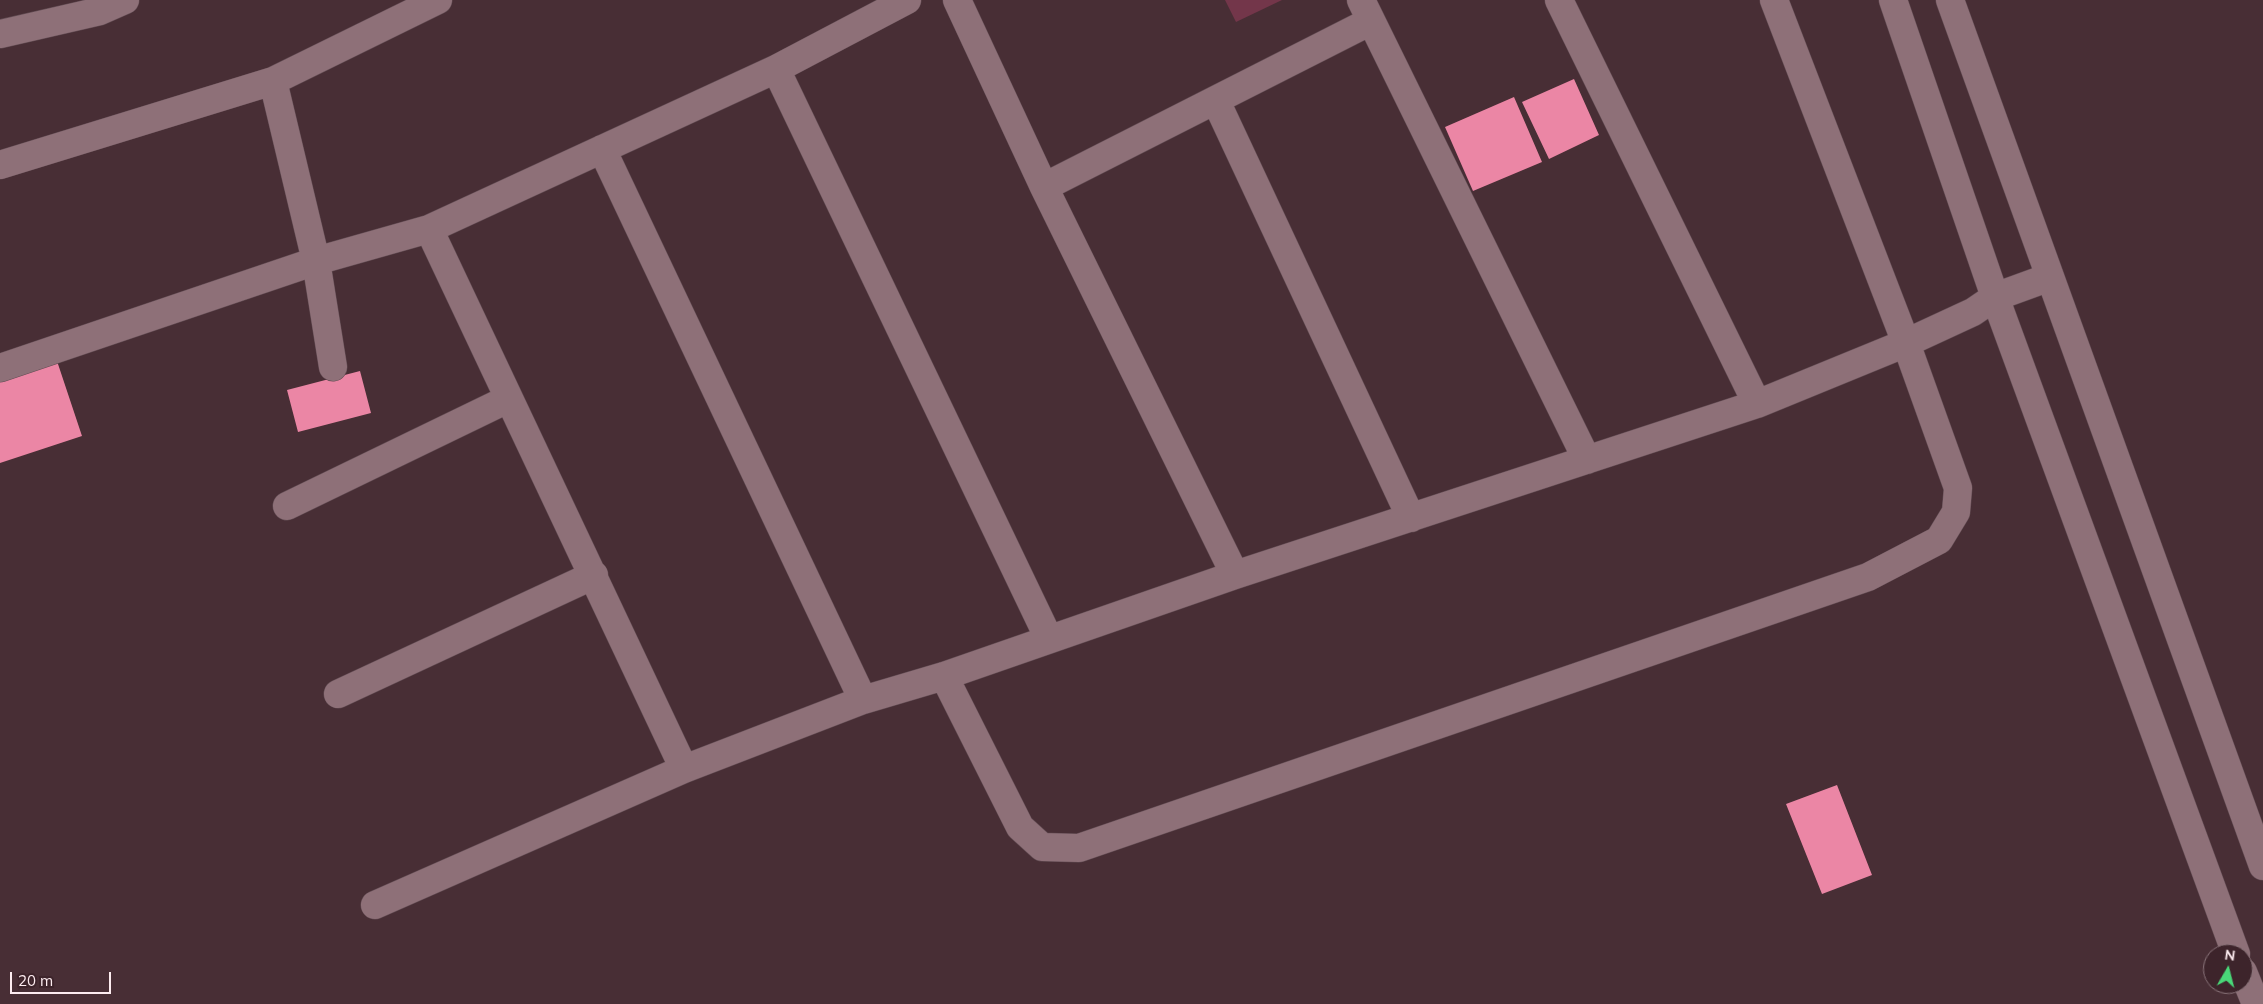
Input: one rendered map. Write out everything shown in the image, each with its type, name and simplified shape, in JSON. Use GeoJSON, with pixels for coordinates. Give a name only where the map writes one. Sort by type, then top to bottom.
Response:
{"type":"FeatureCollection","features":[{"type":"Feature","properties":{"kind":"street"},"geometry":{"type":"LineString","coordinates":[[0,34],[100,11],[125,0]]}},
{"type":"Feature","properties":{"kind":"street"},"geometry":{"type":"LineString","coordinates":[[0,165],[273,81],[438,0]]}},
{"type":"Feature","properties":{"kind":"street"},"geometry":{"type":"LineString","coordinates":[[0,368],[316,261],[429,229],[776,69],[907,0]]}},
{"type":"Feature","properties":{"kind":"street"},"geometry":{"type":"LineString","coordinates":[[957,0],[1044,187],[1235,575]]}},
{"type":"Feature","properties":{"kind":"street"},"geometry":{"type":"LineString","coordinates":[[1559,0],[1757,404]]}},
{"type":"Feature","properties":{"kind":"street"},"geometry":{"type":"LineString","coordinates":[[944,676],[1020,827],[1042,847],[1079,848],[1859,580],[1939,540],[1956,512],[1958,488],[1906,343],[1774,0]]}},
{"type":"Feature","properties":{"kind":"street"},"geometry":{"type":"LineString","coordinates":[[1893,0],[1995,297],[2232,944]]}},
{"type":"Feature","properties":{"kind":"street"},"geometry":{"type":"LineString","coordinates":[[1950,0],[2263,866]]}},
{"type":"Feature","properties":{"kind":"street"},"geometry":{"type":"LineString","coordinates":[[1044,187],[1216,101],[1366,11],[1587,460]]}},
{"type":"Feature","properties":{"kind":"street"},"geometry":{"type":"LineString","coordinates":[[776,69],[1049,639]]}},
{"type":"Feature","properties":{"kind":"street"},"geometry":{"type":"LineString","coordinates":[[273,81],[316,261],[333,367]]}},
{"type":"Feature","properties":{"kind":"street"},"geometry":{"type":"LineString","coordinates":[[1216,101],[1411,518]]}},
{"type":"Feature","properties":{"kind":"street"},"geometry":{"type":"LineString","coordinates":[[602,149],[863,700]]}},
{"type":"Feature","properties":{"kind":"street"},"geometry":{"type":"LineString","coordinates":[[429,229],[684,769]]}},
{"type":"Feature","properties":{"kind":"street"},"geometry":{"type":"LineString","coordinates":[[376,905],[684,769],[863,700],[944,676],[1235,575],[1757,404],[1906,343],[1973,312],[1995,297],[2050,277]]}},
{"type":"Feature","properties":{"kind":"street"},"geometry":{"type":"LineString","coordinates":[[287,506],[508,399]]}},
{"type":"Feature","properties":{"kind":"street"},"geometry":{"type":"LineString","coordinates":[[338,694],[594,576]]}},
{"type":"Feature","properties":{"kind":"shaded area"},"geometry":{"type":"Polygon","coordinates":[[[1225,0],[1282,0],[1236,22],[1225,0]]]}},
{"type":"Feature","properties":{"kind":"building"},"geometry":{"type":"Polygon","coordinates":[[[1574,79],[1599,135],[1549,159],[1522,102],[1574,79]]]}},
{"type":"Feature","properties":{"kind":"building"},"geometry":{"type":"Polygon","coordinates":[[[1514,97],[1542,162],[1473,191],[1445,127],[1514,97]]]}},
{"type":"Feature","properties":{"kind":"building"},"geometry":{"type":"Polygon","coordinates":[[[56,358],[82,436],[0,463],[0,376],[56,358]]]}},
{"type":"Feature","properties":{"kind":"building"},"geometry":{"type":"Polygon","coordinates":[[[360,371],[371,413],[298,432],[287,390],[360,371]]]}},
{"type":"Feature","properties":{"kind":"building"},"geometry":{"type":"Polygon","coordinates":[[[1837,785],[1872,875],[1822,894],[1786,804],[1837,785]]]}}]}
